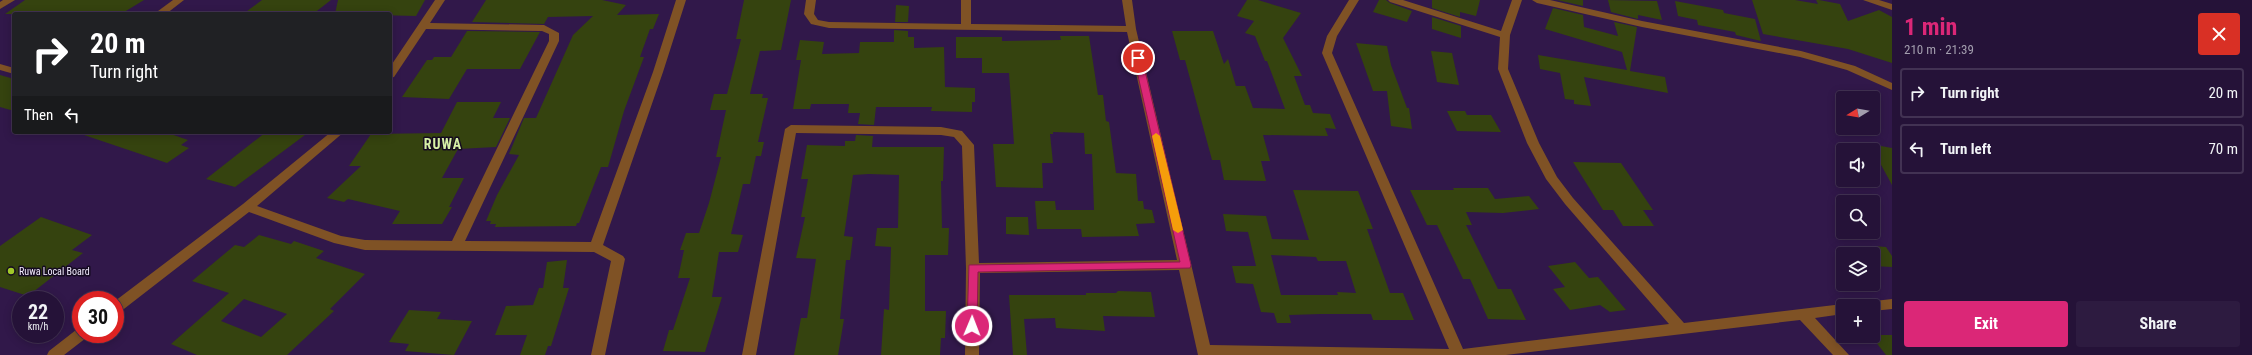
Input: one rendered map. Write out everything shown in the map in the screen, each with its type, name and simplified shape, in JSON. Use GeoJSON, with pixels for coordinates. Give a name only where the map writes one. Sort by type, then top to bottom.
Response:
{"type":"FeatureCollection","features":[{"type":"Feature","properties":{"kind":"street"},"geometry":{"type":"LineString","coordinates":[[0,6],[10,0]]}},
{"type":"Feature","properties":{"kind":"street"},"geometry":{"type":"LineString","coordinates":[[162,12],[179,0]]}},
{"type":"Feature","properties":{"kind":"street"},"geometry":{"type":"LineString","coordinates":[[392,70],[440,0]]}},
{"type":"Feature","properties":{"kind":"street"},"geometry":{"type":"LineString","coordinates":[[596,247],[658,72],[681,0]]}},
{"type":"Feature","properties":{"kind":"street"},"geometry":{"type":"LineString","coordinates":[[811,0],[809,14],[815,22],[829,25],[1131,29]]}},
{"type":"Feature","properties":{"kind":"street"},"geometry":{"type":"LineString","coordinates":[[966,0],[966,27]]}},
{"type":"Feature","properties":{"kind":"street"},"geometry":{"type":"LineString","coordinates":[[1127,0],[1131,29],[1205,353],[1459,355],[1836,310]]}},
{"type":"Feature","properties":{"kind":"street"},"geometry":{"type":"LineString","coordinates":[[1354,0],[1332,36],[1327,54],[1459,355]]}},
{"type":"Feature","properties":{"kind":"street"},"geometry":{"type":"LineString","coordinates":[[1393,0],[1505,35]]}},
{"type":"Feature","properties":{"kind":"street"},"geometry":{"type":"LineString","coordinates":[[1518,0],[1505,35],[1503,69],[1533,143],[1552,179],[1680,329]]}},
{"type":"Feature","properties":{"kind":"street"},"geometry":{"type":"LineString","coordinates":[[1537,0],[1642,24],[1801,54],[1852,68],[1892,87]]}},
{"type":"Feature","properties":{"kind":"street"},"geometry":{"type":"LineString","coordinates":[[1868,0],[1892,7]]}},
{"type":"Feature","properties":{"kind":"street"},"geometry":{"type":"LineString","coordinates":[[423,26],[544,28],[554,33],[554,41],[457,245]]}},
{"type":"Feature","properties":{"kind":"street"},"geometry":{"type":"LineString","coordinates":[[0,67],[12,70]]}},
{"type":"Feature","properties":{"kind":"street"},"geometry":{"type":"LineString","coordinates":[[749,355],[791,130],[941,131],[958,134],[968,145],[973,268],[972,355]]}},
{"type":"Feature","properties":{"kind":"street"},"geometry":{"type":"LineString","coordinates":[[124,301],[247,207],[336,134]]}},
{"type":"Feature","properties":{"kind":"street"},"geometry":{"type":"LineString","coordinates":[[247,207],[339,240],[365,245],[596,247],[618,259],[598,355]]}},
{"type":"Feature","properties":{"kind":"street"},"geometry":{"type":"LineString","coordinates":[[973,268],[1186,265]]}},
{"type":"Feature","properties":{"kind":"street"},"geometry":{"type":"LineString","coordinates":[[1880,305],[1892,304]]}},
{"type":"Feature","properties":{"kind":"street"},"geometry":{"type":"LineString","coordinates":[[1802,313],[1842,355]]}},
{"type":"Feature","properties":{"kind":"street"},"geometry":{"type":"LineString","coordinates":[[56,355],[72,342]]}},
{"type":"Feature","properties":{"kind":"building"},"geometry":{"type":"Polygon","coordinates":[[[25,0],[144,0],[124,12],[12,12],[12,14],[5,14],[25,0]]]}},
{"type":"Feature","properties":{"kind":"building"},"geometry":{"type":"Polygon","coordinates":[[[262,0],[331,0],[316,12],[246,12],[262,0]]]}},
{"type":"Feature","properties":{"kind":"building"},"geometry":{"type":"Polygon","coordinates":[[[338,0],[425,0],[416,16],[392,15],[392,12],[335,12],[338,0]]]}},
{"type":"Feature","properties":{"kind":"building"},"geometry":{"type":"Polygon","coordinates":[[[486,0],[602,0],[626,5],[617,15],[659,14],[653,29],[650,29],[640,57],[644,57],[624,111],[608,167],[601,167],[579,223],[577,223],[576,226],[495,227],[496,224],[490,224],[491,221],[486,221],[497,195],[519,155],[509,154],[524,118],[536,118],[573,35],[593,16],[548,17],[544,24],[472,22],[486,0]]]}},
{"type":"Feature","properties":{"kind":"building"},"geometry":{"type":"Polygon","coordinates":[[[744,0],[791,0],[781,50],[760,51],[750,94],[763,94],[762,98],[768,98],[758,142],[764,142],[761,156],[756,156],[750,184],[743,184],[731,234],[743,235],[738,252],[719,252],[712,297],[722,297],[705,352],[663,351],[669,330],[673,330],[690,278],[678,278],[684,250],[680,250],[686,233],[699,233],[709,203],[721,157],[716,157],[726,110],[710,110],[714,94],[727,94],[741,39],[736,39],[744,0]]]}},
{"type":"Feature","properties":{"kind":"building"},"geometry":{"type":"Polygon","coordinates":[[[1247,0],[1258,0],[1301,13],[1283,38],[1302,76],[1294,76],[1305,105],[1310,105],[1313,113],[1330,114],[1336,129],[1325,128],[1328,136],[1263,135],[1270,161],[1261,161],[1266,181],[1224,180],[1220,160],[1212,160],[1185,60],[1180,60],[1172,31],[1213,31],[1224,64],[1228,59],[1236,86],[1245,86],[1253,108],[1285,109],[1267,61],[1265,61],[1255,36],[1245,33],[1254,21],[1237,16],[1247,0]]]}},
{"type":"Feature","properties":{"kind":"building"},"geometry":{"type":"Polygon","coordinates":[[[1379,0],[1386,0],[1390,3],[1412,11],[1407,22],[1373,12],[1379,0]]]}},
{"type":"Feature","properties":{"kind":"building"},"geometry":{"type":"Polygon","coordinates":[[[1432,0],[1480,0],[1476,16],[1460,12],[1460,17],[1432,8],[1432,0]]]}},
{"type":"Feature","properties":{"kind":"building"},"geometry":{"type":"Polygon","coordinates":[[[1557,0],[1583,0],[1583,6],[1557,0]]]}},
{"type":"Feature","properties":{"kind":"building"},"geometry":{"type":"Polygon","coordinates":[[[1608,0],[1657,1],[1662,20],[1638,15],[1638,19],[1611,12],[1608,0]]]}},
{"type":"Feature","properties":{"kind":"building"},"geometry":{"type":"Polygon","coordinates":[[[1752,0],[1795,0],[1818,4],[1816,0],[1819,0],[1840,4],[1848,21],[1879,10],[1892,17],[1892,63],[1848,49],[1763,34],[1752,0]]]}},
{"type":"Feature","properties":{"kind":"building"},"geometry":{"type":"Polygon","coordinates":[[[1675,1],[1723,10],[1724,13],[1755,19],[1761,41],[1736,35],[1735,32],[1698,25],[1697,20],[1678,16],[1675,1]]]}},
{"type":"Feature","properties":{"kind":"building"},"geometry":{"type":"Polygon","coordinates":[[[896,5],[909,6],[908,22],[895,22],[896,5]]]}},
{"type":"Feature","properties":{"kind":"building"},"geometry":{"type":"Polygon","coordinates":[[[1553,8],[1583,15],[1584,27],[1618,36],[1614,22],[1637,27],[1630,71],[1665,77],[1668,93],[1584,77],[1591,106],[1574,104],[1574,100],[1565,99],[1560,73],[1540,69],[1538,55],[1627,70],[1622,52],[1545,29],[1553,8]]]}},
{"type":"Feature","properties":{"kind":"building"},"geometry":{"type":"Polygon","coordinates":[[[1432,17],[1461,26],[1461,38],[1432,29],[1432,17]]]}},
{"type":"Feature","properties":{"kind":"building"},"geometry":{"type":"Polygon","coordinates":[[[894,30],[908,31],[908,37],[914,37],[914,48],[944,47],[945,87],[975,88],[975,102],[972,102],[972,112],[931,111],[932,107],[876,107],[874,125],[858,124],[860,113],[848,113],[849,104],[811,104],[810,109],[793,109],[801,60],[796,60],[800,40],[824,42],[822,54],[859,53],[860,42],[894,42],[894,30]]]}},
{"type":"Feature","properties":{"kind":"building"},"geometry":{"type":"Polygon","coordinates":[[[467,31],[540,32],[520,69],[467,69],[449,99],[402,97],[427,60],[432,60],[434,57],[451,57],[467,31]]]}},
{"type":"Feature","properties":{"kind":"building"},"geometry":{"type":"Polygon","coordinates":[[[1060,36],[1089,36],[1098,95],[1103,95],[1106,121],[1109,122],[1116,173],[1136,174],[1138,201],[1143,201],[1144,209],[1152,210],[1155,223],[1136,224],[1139,236],[1082,237],[1081,229],[1037,229],[1035,201],[1055,201],[1056,210],[1094,210],[1092,154],[1085,154],[1084,133],[1053,132],[1053,134],[1050,134],[1053,163],[1042,163],[1043,188],[996,187],[993,144],[1014,144],[1009,73],[982,73],[982,58],[956,58],[956,37],[1002,37],[1002,41],[1061,40],[1060,36]]]}},
{"type":"Feature","properties":{"kind":"building"},"geometry":{"type":"Polygon","coordinates":[[[1356,43],[1387,46],[1391,65],[1407,108],[1409,108],[1412,129],[1391,126],[1387,91],[1373,91],[1356,43]]]}},
{"type":"Feature","properties":{"kind":"building"},"geometry":{"type":"Polygon","coordinates":[[[1431,51],[1452,53],[1459,85],[1437,82],[1431,51]]]}},
{"type":"Feature","properties":{"kind":"building"},"geometry":{"type":"Polygon","coordinates":[[[0,75],[12,78],[12,110],[0,107],[0,75]]]}},
{"type":"Feature","properties":{"kind":"building"},"geometry":{"type":"Polygon","coordinates":[[[457,102],[501,102],[493,118],[510,118],[496,147],[458,149],[442,178],[464,178],[449,207],[452,207],[442,224],[392,224],[400,211],[348,199],[344,202],[327,198],[361,166],[349,166],[371,134],[441,133],[457,102]]]}},
{"type":"Feature","properties":{"kind":"building"},"geometry":{"type":"Polygon","coordinates":[[[1447,111],[1465,111],[1467,115],[1491,115],[1501,132],[1457,131],[1447,111]]]}},
{"type":"Feature","properties":{"kind":"building"},"geometry":{"type":"Polygon","coordinates":[[[171,134],[188,140],[181,145],[189,148],[167,163],[84,135],[171,134]]]}},
{"type":"Feature","properties":{"kind":"building"},"geometry":{"type":"Polygon","coordinates":[[[263,134],[306,134],[235,187],[206,179],[263,134]]]}},
{"type":"Feature","properties":{"kind":"building"},"geometry":{"type":"Polygon","coordinates":[[[856,135],[873,136],[872,147],[944,147],[943,181],[941,181],[942,228],[949,228],[948,255],[925,255],[925,311],[946,311],[945,338],[941,338],[940,355],[881,355],[884,309],[889,310],[891,247],[875,246],[877,228],[898,228],[899,175],[869,174],[853,175],[844,236],[853,237],[850,260],[846,260],[840,319],[844,319],[838,355],[794,355],[801,318],[807,318],[816,259],[796,258],[805,217],[801,217],[808,179],[801,179],[807,145],[845,146],[845,141],[855,141],[856,135]]]}},
{"type":"Feature","properties":{"kind":"building"},"geometry":{"type":"Polygon","coordinates":[[[1880,146],[1892,148],[1892,185],[1880,163],[1880,146]]]}},
{"type":"Feature","properties":{"kind":"building"},"geometry":{"type":"Polygon","coordinates":[[[1573,162],[1621,163],[1653,210],[1643,210],[1654,226],[1623,226],[1613,210],[1603,210],[1573,162]]]}},
{"type":"Feature","properties":{"kind":"building"},"geometry":{"type":"Polygon","coordinates":[[[1453,188],[1488,188],[1495,199],[1529,196],[1539,209],[1503,213],[1466,212],[1472,225],[1466,225],[1498,289],[1511,289],[1526,320],[1488,319],[1470,279],[1463,279],[1437,225],[1427,225],[1410,190],[1454,190],[1453,188]]]}},
{"type":"Feature","properties":{"kind":"building"},"geometry":{"type":"Polygon","coordinates":[[[1293,190],[1358,191],[1373,229],[1367,229],[1390,293],[1403,293],[1414,320],[1373,320],[1371,314],[1321,314],[1289,315],[1291,323],[1277,323],[1274,313],[1261,312],[1253,284],[1236,283],[1232,266],[1256,266],[1248,232],[1226,231],[1223,214],[1266,216],[1272,239],[1309,240],[1293,190]],[[1271,255],[1281,295],[1338,295],[1337,292],[1356,293],[1346,261],[1318,261],[1316,257],[1271,255]]]}},
{"type":"Feature","properties":{"kind":"building"},"geometry":{"type":"Polygon","coordinates":[[[41,217],[92,235],[72,250],[83,253],[34,291],[12,291],[0,287],[0,246],[41,217]]]}},
{"type":"Feature","properties":{"kind":"building"},"geometry":{"type":"Polygon","coordinates":[[[1006,217],[1028,217],[1029,235],[1006,234],[1006,217]]]}},
{"type":"Feature","properties":{"kind":"building"},"geometry":{"type":"Polygon","coordinates":[[[259,235],[291,244],[294,241],[324,251],[316,258],[365,274],[330,309],[334,311],[287,355],[197,355],[171,344],[229,293],[192,281],[235,245],[244,247],[259,235]],[[244,299],[221,321],[261,337],[287,314],[244,299]]]}},
{"type":"Feature","properties":{"kind":"building"},"geometry":{"type":"Polygon","coordinates":[[[1873,246],[1886,247],[1892,256],[1892,267],[1880,266],[1880,247],[1873,246]]]}},
{"type":"Feature","properties":{"kind":"building"},"geometry":{"type":"Polygon","coordinates":[[[567,260],[563,288],[569,288],[551,346],[548,346],[545,355],[520,355],[527,335],[495,335],[506,306],[533,305],[539,288],[543,288],[547,262],[567,260]]]}},
{"type":"Feature","properties":{"kind":"building"},"geometry":{"type":"Polygon","coordinates":[[[1575,262],[1589,278],[1598,277],[1626,310],[1610,312],[1600,305],[1570,310],[1553,289],[1565,287],[1548,266],[1575,262]]]}},
{"type":"Feature","properties":{"kind":"building"},"geometry":{"type":"Polygon","coordinates":[[[1118,291],[1151,292],[1155,317],[1103,316],[1105,331],[1056,328],[1055,318],[1024,319],[1027,355],[1013,355],[1009,295],[1086,295],[1086,293],[1116,293],[1118,291]]]}},
{"type":"Feature","properties":{"kind":"building"},"geometry":{"type":"Polygon","coordinates":[[[409,310],[441,312],[437,319],[472,321],[454,355],[405,351],[409,344],[389,342],[409,310]]]}},
{"type":"Feature","properties":{"kind":"building"},"geometry":{"type":"Polygon","coordinates":[[[1880,335],[1892,335],[1892,355],[1886,355],[1877,343],[1880,343],[1880,335]]]}},
{"type":"Feature","properties":{"kind":"slow traffic"},"geometry":{"type":"LineString","coordinates":[[1156,136],[1178,230]]}},
{"type":"Feature","properties":{"kind":"place","name":"Ruwa Local Board"},"geometry":{"type":"Point","coordinates":[11,271]}},
{"type":"Feature","properties":{"kind":"district","name":"RUWA"},"geometry":{"type":"Point","coordinates":[443,144]}},
{"type":"Feature","properties":{"kind":"route"},"geometry":{"type":"LineString","coordinates":[[972,326],[973,268],[1186,265],[1138,58]]}}]}
